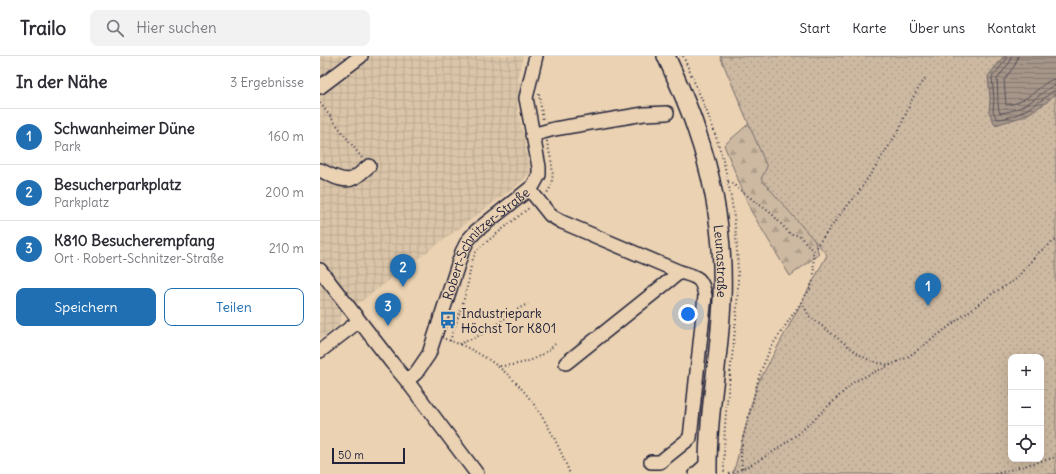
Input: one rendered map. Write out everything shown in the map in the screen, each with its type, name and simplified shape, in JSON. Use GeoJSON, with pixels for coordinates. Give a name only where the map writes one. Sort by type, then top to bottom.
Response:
{"type":"FeatureCollection","features":[{"type":"Feature","properties":{"kind":"main road","name":"Leunastraße"},"geometry":{"type":"LineString","coordinates":[[666,56],[689,109],[703,150],[711,179],[720,236],[722,300],[710,426],[704,470]]}},
{"type":"Feature","properties":{"kind":"street"},"geometry":{"type":"LineString","coordinates":[[320,87],[361,56]]}},
{"type":"Feature","properties":{"kind":"street","name":"Robert-Schnitzer-Straße"},"geometry":{"type":"LineString","coordinates":[[407,381],[416,373],[429,354],[462,252],[468,240],[476,231],[530,190],[539,174],[539,133],[526,98],[536,56]]}},
{"type":"Feature","properties":{"kind":"street"},"geometry":{"type":"LineString","coordinates":[[539,133],[644,114],[667,113]]}},
{"type":"Feature","properties":{"kind":"street"},"geometry":{"type":"LineString","coordinates":[[320,170],[343,180],[349,180],[354,178],[369,166]]}},
{"type":"Feature","properties":{"kind":"street"},"geometry":{"type":"LineString","coordinates":[[530,190],[550,215],[562,222],[680,272],[696,276],[704,285],[705,296],[690,438],[660,462],[651,462]]}},
{"type":"Feature","properties":{"kind":"street"},"geometry":{"type":"LineString","coordinates":[[320,270],[407,381],[477,474]]}},
{"type":"Feature","properties":{"kind":"street"},"geometry":{"type":"LineString","coordinates":[[566,363],[680,272]]}},
{"type":"Feature","properties":{"kind":"street"},"geometry":{"type":"LineString","coordinates":[[320,351],[359,321]]}},
{"type":"Feature","properties":{"kind":"path"},"geometry":{"type":"LineString","coordinates":[[742,469],[742,442],[760,373],[772,347],[810,289],[814,278],[813,252],[872,172],[899,130],[914,95],[926,78]]}},
{"type":"Feature","properties":{"kind":"path"},"geometry":{"type":"LineString","coordinates":[[539,93],[539,133],[553,174],[551,186],[548,192],[538,201],[475,253],[467,287],[450,341],[477,353],[499,366],[515,381],[538,411],[555,440],[570,474]]}},
{"type":"Feature","properties":{"kind":"path"},"geometry":{"type":"LineString","coordinates":[[320,103],[369,166]]}},
{"type":"Feature","properties":{"kind":"path"},"geometry":{"type":"LineString","coordinates":[[728,182],[734,184],[772,214],[791,235],[799,235],[813,252]]}},
{"type":"Feature","properties":{"kind":"path"},"geometry":{"type":"LineString","coordinates":[[729,474],[742,469],[773,452],[798,434],[854,382],[906,358],[923,346],[992,294],[1016,279],[1038,253],[1056,240]]}},
{"type":"Feature","properties":{"kind":"path"},"geometry":{"type":"LineString","coordinates":[[802,302],[809,316],[857,353],[878,363],[891,365]]}},
{"type":"Feature","properties":{"kind":"path"},"geometry":{"type":"LineString","coordinates":[[459,344],[484,333],[519,308],[528,304]]}},
{"type":"Feature","properties":{"kind":"path"},"geometry":{"type":"LineString","coordinates":[[499,366],[513,366],[534,360],[549,351],[555,344]]}},
{"type":"Feature","properties":{"kind":"path"},"geometry":{"type":"LineString","coordinates":[[995,474],[1056,457]]}},
{"type":"Feature","properties":{"kind":"shaded area"},"geometry":{"type":"Polygon","coordinates":[[[320,56],[523,56],[518,78],[523,88],[517,106],[531,172],[520,183],[340,317],[339,326],[320,339],[320,56]]]}},
{"type":"Feature","properties":{"kind":"green space"},"geometry":{"type":"Polygon","coordinates":[[[720,56],[1056,56],[1056,474],[733,474],[757,385],[827,255],[761,179],[767,167],[720,56]]]}},
{"type":"Feature","properties":{"kind":"green space"},"geometry":{"type":"Polygon","coordinates":[[[759,115],[806,216],[819,254],[790,276],[751,211],[724,145],[759,115]]]}},
{"type":"Feature","properties":{"kind":"water"},"geometry":{"type":"Polygon","coordinates":[[[1004,56],[1056,56],[1056,93],[1047,102],[1025,116],[995,125],[989,112],[990,99],[988,76],[1004,56]]]}},
{"type":"Feature","properties":{"kind":"place","name":"Besucherparkplatz"},"geometry":{"type":"Point","coordinates":[403,287]}},
{"type":"Feature","properties":{"kind":"place","name":"Schwanheimer Düne"},"geometry":{"type":"Point","coordinates":[928,306]}},
{"type":"Feature","properties":{"kind":"place","name":"Industriepark Höchst Tor K801"},"geometry":{"type":"Point","coordinates":[448,320]}},
{"type":"Feature","properties":{"kind":"place","name":"K810 Besucherempfang"},"geometry":{"type":"Point","coordinates":[388,326]}}]}
